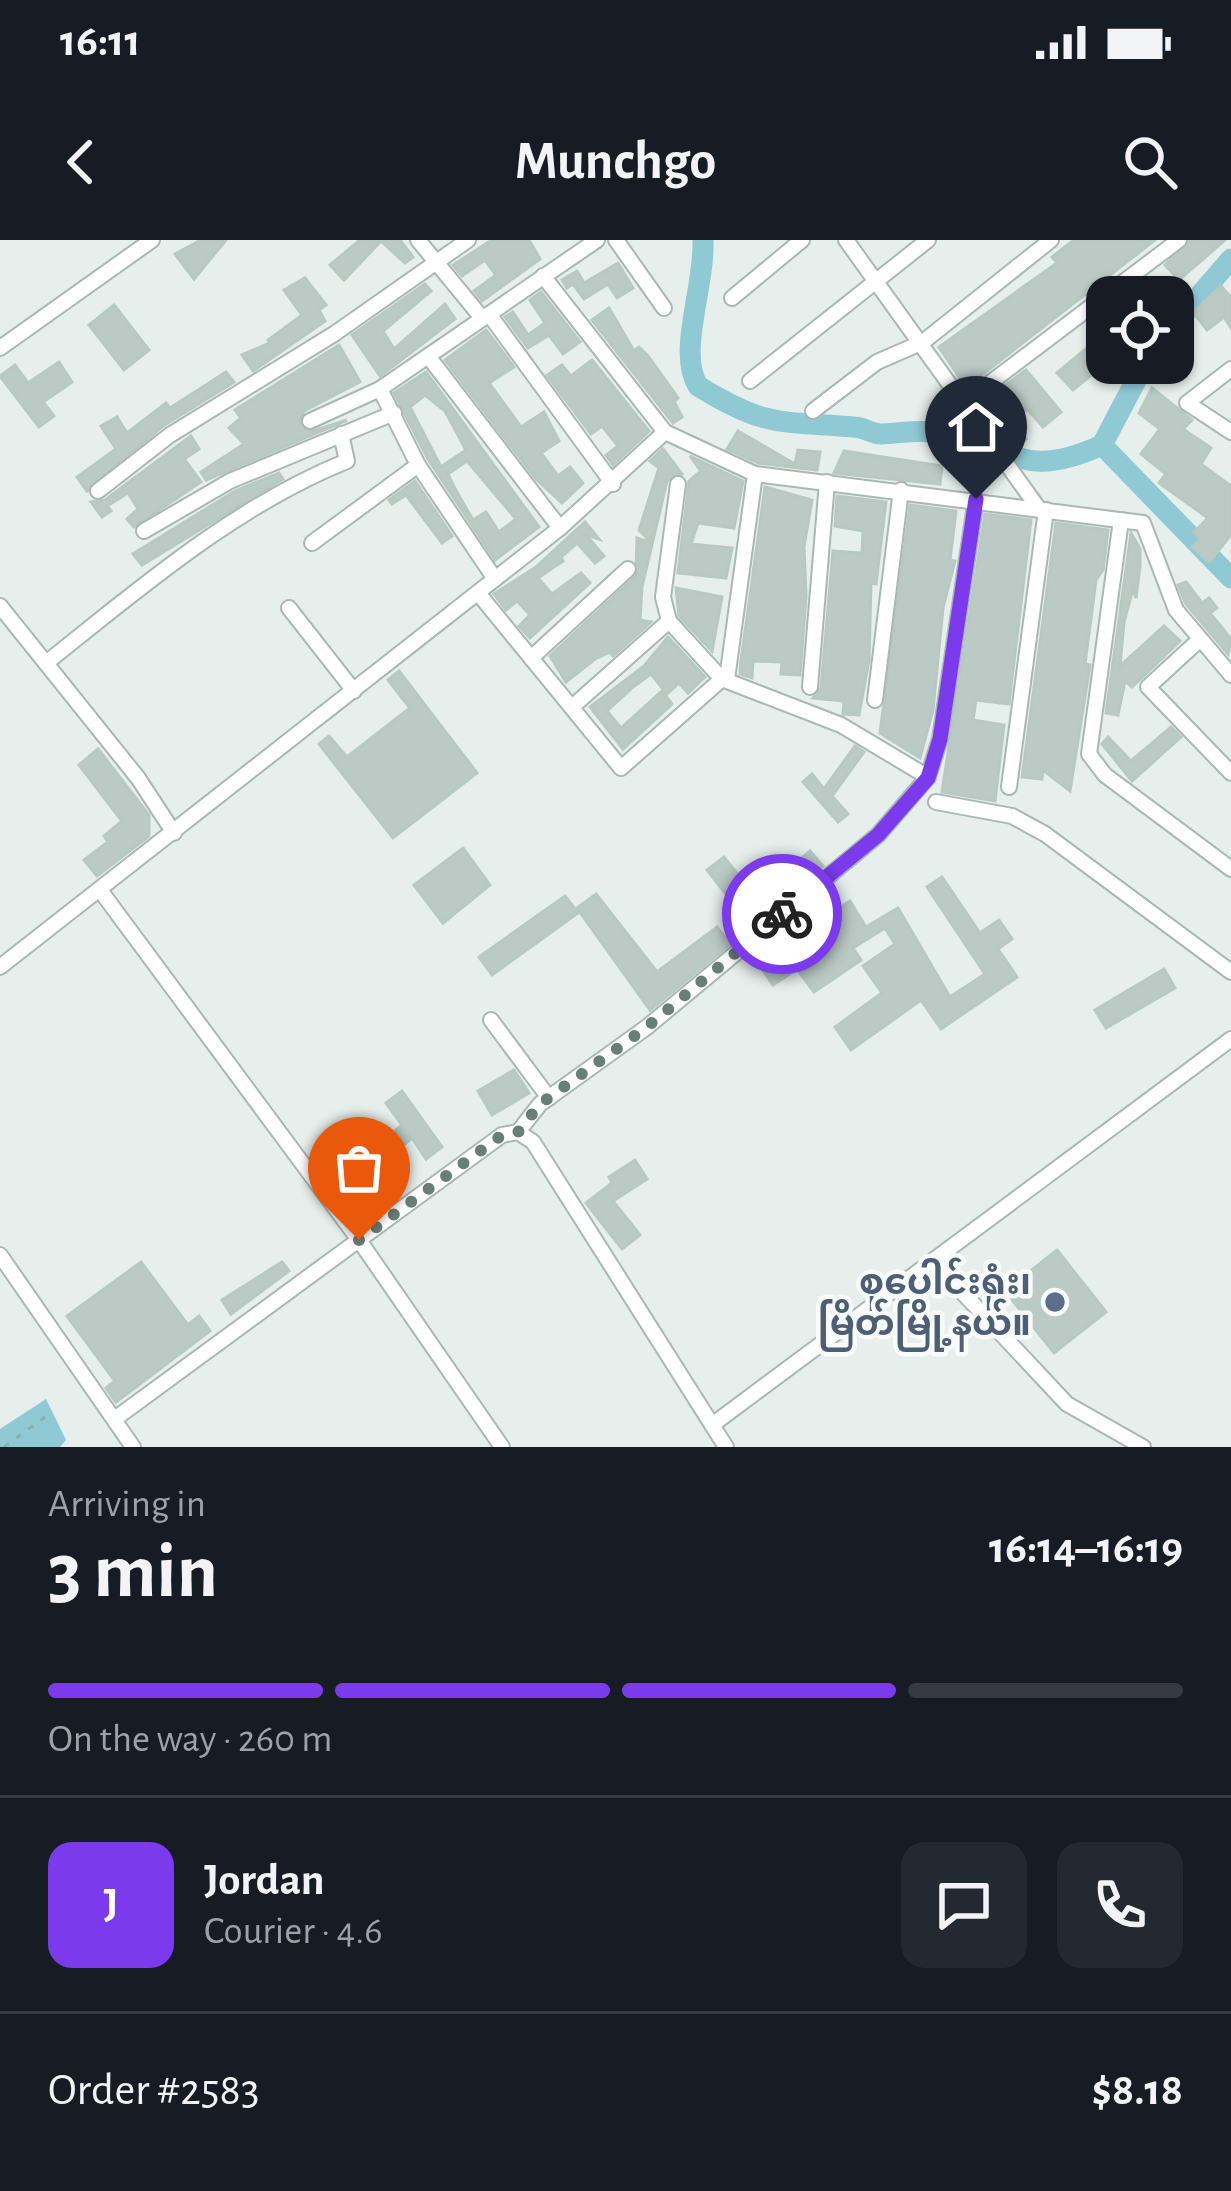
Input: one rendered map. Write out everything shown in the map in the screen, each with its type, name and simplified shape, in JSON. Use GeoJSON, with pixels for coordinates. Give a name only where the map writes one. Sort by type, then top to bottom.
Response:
{"type":"FeatureCollection","features":[{"type":"Feature","properties":{"kind":"street"},"geometry":{"type":"LineString","coordinates":[[0,348],[152,240]]}},
{"type":"Feature","properties":{"kind":"street"},"geometry":{"type":"LineString","coordinates":[[418,240],[485,316],[613,484]]}},
{"type":"Feature","properties":{"kind":"street"},"geometry":{"type":"LineString","coordinates":[[98,491],[170,435],[334,334],[468,240]]}},
{"type":"Feature","properties":{"kind":"street"},"geometry":{"type":"LineString","coordinates":[[310,421],[380,389],[597,240]]}},
{"type":"Feature","properties":{"kind":"street"},"geometry":{"type":"LineString","coordinates":[[616,240],[664,308]]}},
{"type":"Feature","properties":{"kind":"street"},"geometry":{"type":"LineString","coordinates":[[732,298],[802,240]]}},
{"type":"Feature","properties":{"kind":"street"},"geometry":{"type":"LineString","coordinates":[[846,240],[1042,509],[1009,787]]}},
{"type":"Feature","properties":{"kind":"street"},"geometry":{"type":"LineString","coordinates":[[750,380],[928,240]]}},
{"type":"Feature","properties":{"kind":"street"},"geometry":{"type":"LineString","coordinates":[[813,411],[877,362],[923,342],[1051,240]]}},
{"type":"Feature","properties":{"kind":"street"},"geometry":{"type":"LineString","coordinates":[[967,401],[1178,240]]}},
{"type":"Feature","properties":{"kind":"street"},"geometry":{"type":"LineString","coordinates":[[543,276],[665,432],[755,474],[976,499],[1147,526],[1176,610],[1197,642],[1231,675]]}},
{"type":"Feature","properties":{"kind":"street"},"geometry":{"type":"LineString","coordinates":[[428,356],[560,527]]}},
{"type":"Feature","properties":{"kind":"street"},"geometry":{"type":"LineString","coordinates":[[1231,369],[1187,403],[1231,432]]}},
{"type":"Feature","properties":{"kind":"street"},"geometry":{"type":"LineString","coordinates":[[380,389],[418,465],[494,579]]}},
{"type":"Feature","properties":{"kind":"street"},"geometry":{"type":"LineString","coordinates":[[144,531],[230,481],[394,413]]}},
{"type":"Feature","properties":{"kind":"street"},"geometry":{"type":"LineString","coordinates":[[0,967],[560,527],[613,484],[665,432]]}},
{"type":"Feature","properties":{"kind":"street"},"geometry":{"type":"LineString","coordinates":[[46,663],[163,571],[254,511],[347,461],[341,434]]}},
{"type":"Feature","properties":{"kind":"street"},"geometry":{"type":"LineString","coordinates":[[312,543],[418,465]]}},
{"type":"Feature","properties":{"kind":"street"},"geometry":{"type":"LineString","coordinates":[[478,592],[621,768],[724,679],[755,474]]}},
{"type":"Feature","properties":{"kind":"street"},"geometry":{"type":"LineString","coordinates":[[810,687],[827,482]]}},
{"type":"Feature","properties":{"kind":"street"},"geometry":{"type":"LineString","coordinates":[[678,484],[663,596],[669,621],[724,679],[841,725],[928,778]]}},
{"type":"Feature","properties":{"kind":"street"},"geometry":{"type":"LineString","coordinates":[[874,700],[901,490]]}},
{"type":"Feature","properties":{"kind":"street"},"geometry":{"type":"LineString","coordinates":[[518,1132],[523,1120],[549,1098],[647,1027],[860,850],[928,778],[940,739],[976,499]]}},
{"type":"Feature","properties":{"kind":"street"},"geometry":{"type":"LineString","coordinates":[[1121,520],[1088,754],[1105,775],[1231,869]]}},
{"type":"Feature","properties":{"kind":"street"},"geometry":{"type":"LineString","coordinates":[[531,658],[628,569]]}},
{"type":"Feature","properties":{"kind":"street"},"geometry":{"type":"LineString","coordinates":[[0,606],[138,778],[174,833]]}},
{"type":"Feature","properties":{"kind":"street"},"geometry":{"type":"LineString","coordinates":[[289,608],[354,691]]}},
{"type":"Feature","properties":{"kind":"street"},"geometry":{"type":"LineString","coordinates":[[572,707],[669,621]]}},
{"type":"Feature","properties":{"kind":"street"},"geometry":{"type":"LineString","coordinates":[[1197,642],[1148,687],[1231,773]]}},
{"type":"Feature","properties":{"kind":"street"},"geometry":{"type":"LineString","coordinates":[[936,802],[1012,816],[1045,834],[1231,972]]}},
{"type":"Feature","properties":{"kind":"street"},"geometry":{"type":"LineString","coordinates":[[100,890],[359,1240],[502,1447]]}},
{"type":"Feature","properties":{"kind":"street"},"geometry":{"type":"LineString","coordinates":[[491,1020],[549,1098]]}},
{"type":"Feature","properties":{"kind":"street"},"geometry":{"type":"LineString","coordinates":[[712,1425],[1231,1039]]}},
{"type":"Feature","properties":{"kind":"street"},"geometry":{"type":"LineString","coordinates":[[116,1418],[502,1135],[518,1132],[533,1142],[726,1447]]}},
{"type":"Feature","properties":{"kind":"street"},"geometry":{"type":"LineString","coordinates":[[0,1255],[133,1447]]}},
{"type":"Feature","properties":{"kind":"street"},"geometry":{"type":"LineString","coordinates":[[933,1261],[1067,1404],[1143,1447]]}},
{"type":"Feature","properties":{"kind":"path"},"geometry":{"type":"LineString","coordinates":[[4,1447],[52,1412]]}},
{"type":"Feature","properties":{"kind":"water"},"geometry":{"type":"Polygon","coordinates":[[[46,1399],[66,1440],[60,1447],[0,1447],[0,1429],[46,1399]]]}},
{"type":"Feature","properties":{"kind":"building"},"geometry":{"type":"Polygon","coordinates":[[[201,240],[226,240],[194,279],[175,254],[201,240]]]}},
{"type":"Feature","properties":{"kind":"building"},"geometry":{"type":"Polygon","coordinates":[[[360,240],[400,240],[413,257],[405,263],[381,241],[344,280],[330,265],[360,240]]]}},
{"type":"Feature","properties":{"kind":"building"},"geometry":{"type":"Polygon","coordinates":[[[492,240],[529,240],[540,259],[482,301],[474,291],[496,275],[485,260],[462,276],[453,265],[492,240]]]}},
{"type":"Feature","properties":{"kind":"building"},"geometry":{"type":"Polygon","coordinates":[[[1074,240],[1155,240],[1109,276],[1086,276],[1086,294],[966,387],[939,347],[1057,263],[1052,257],[1074,240]]]}},
{"type":"Feature","properties":{"kind":"building"},"geometry":{"type":"Polygon","coordinates":[[[1190,240],[1225,240],[1184,276],[1175,276],[1165,265],[1190,240]]]}},
{"type":"Feature","properties":{"kind":"building"},"geometry":{"type":"Polygon","coordinates":[[[618,263],[633,288],[617,298],[608,284],[584,299],[573,284],[567,288],[562,280],[577,271],[584,283],[618,263]]]}},
{"type":"Feature","properties":{"kind":"building"},"geometry":{"type":"Polygon","coordinates":[[[305,278],[326,305],[319,310],[325,321],[253,371],[242,355],[270,343],[302,315],[284,290],[305,278]]]}},
{"type":"Feature","properties":{"kind":"building"},"geometry":{"type":"Polygon","coordinates":[[[425,284],[431,291],[383,331],[394,349],[445,304],[455,319],[380,376],[352,335],[425,284]]]}},
{"type":"Feature","properties":{"kind":"building"},"geometry":{"type":"Polygon","coordinates":[[[1221,286],[1231,297],[1231,328],[1224,317],[1207,330],[1194,311],[1221,286]]]}},
{"type":"Feature","properties":{"kind":"building"},"geometry":{"type":"Polygon","coordinates":[[[541,292],[580,342],[563,354],[549,335],[528,348],[505,317],[513,312],[528,335],[545,323],[530,300],[541,292]]]}},
{"type":"Feature","properties":{"kind":"building"},"geometry":{"type":"Polygon","coordinates":[[[114,305],[149,350],[124,370],[89,325],[114,305]]]}},
{"type":"Feature","properties":{"kind":"building"},"geometry":{"type":"Polygon","coordinates":[[[609,308],[634,351],[639,347],[648,356],[678,398],[674,401],[682,417],[673,423],[592,320],[609,308]]]}},
{"type":"Feature","properties":{"kind":"building"},"geometry":{"type":"Polygon","coordinates":[[[486,330],[514,367],[489,383],[521,427],[544,412],[559,441],[541,453],[558,476],[570,467],[583,483],[562,503],[536,479],[445,360],[486,330]]]}},
{"type":"Feature","properties":{"kind":"building"},"geometry":{"type":"Polygon","coordinates":[[[339,345],[360,382],[304,411],[299,421],[310,432],[347,420],[206,480],[201,472],[244,444],[229,428],[241,418],[235,410],[339,345]]]}},
{"type":"Feature","properties":{"kind":"building"},"geometry":{"type":"Polygon","coordinates":[[[1086,349],[1086,379],[1073,390],[1057,373],[1086,349]]]}},
{"type":"Feature","properties":{"kind":"building"},"geometry":{"type":"Polygon","coordinates":[[[592,360],[649,431],[613,465],[606,455],[618,446],[602,426],[591,434],[547,375],[562,365],[571,376],[592,360]]]}},
{"type":"Feature","properties":{"kind":"building"},"geometry":{"type":"Polygon","coordinates":[[[59,362],[72,382],[43,402],[54,416],[39,427],[0,376],[15,365],[28,383],[59,362]]]}},
{"type":"Feature","properties":{"kind":"building"},"geometry":{"type":"Polygon","coordinates":[[[1026,370],[1061,412],[1043,427],[1027,409],[1010,422],[1026,439],[1015,448],[982,403],[1026,370]]]}},
{"type":"Feature","properties":{"kind":"building"},"geometry":{"type":"Polygon","coordinates":[[[226,372],[234,382],[163,426],[87,491],[77,477],[116,449],[101,426],[117,417],[127,433],[166,403],[170,408],[226,372]]]}},
{"type":"Feature","properties":{"kind":"building"},"geometry":{"type":"Polygon","coordinates":[[[426,372],[539,527],[495,560],[428,459],[394,393],[426,372]],[[425,395],[410,407],[441,467],[466,450],[445,411],[425,395]],[[467,461],[448,474],[473,520],[486,512],[499,532],[516,519],[467,461]]]}},
{"type":"Feature","properties":{"kind":"building"},"geometry":{"type":"Polygon","coordinates":[[[1152,388],[1192,420],[1183,429],[1211,448],[1201,464],[1231,486],[1231,535],[1209,562],[1192,547],[1200,539],[1194,532],[1208,518],[1159,483],[1166,474],[1141,454],[1160,429],[1139,413],[1152,388]]]}},
{"type":"Feature","properties":{"kind":"building"},"geometry":{"type":"Polygon","coordinates":[[[738,431],[795,464],[798,450],[820,452],[817,470],[758,463],[727,449],[738,431]]]}},
{"type":"Feature","properties":{"kind":"building"},"geometry":{"type":"Polygon","coordinates":[[[191,436],[199,449],[184,459],[201,482],[134,527],[127,519],[138,509],[128,493],[107,506],[111,511],[102,517],[91,502],[105,500],[191,436]]]}},
{"type":"Feature","properties":{"kind":"building"},"geometry":{"type":"Polygon","coordinates":[[[663,449],[682,474],[667,481],[642,587],[640,620],[651,622],[613,656],[610,652],[595,659],[566,682],[550,656],[636,576],[637,538],[652,543],[639,530],[659,468],[650,461],[663,449]]]}},
{"type":"Feature","properties":{"kind":"building"},"geometry":{"type":"Polygon","coordinates":[[[844,451],[942,466],[940,484],[834,473],[844,451]]]}},
{"type":"Feature","properties":{"kind":"building"},"geometry":{"type":"Polygon","coordinates":[[[690,456],[743,481],[734,528],[698,523],[691,544],[732,548],[726,578],[678,573],[689,481],[701,471],[690,456]]]}},
{"type":"Feature","properties":{"kind":"building"},"geometry":{"type":"Polygon","coordinates":[[[279,473],[283,479],[142,565],[133,554],[235,491],[279,473]]]}},
{"type":"Feature","properties":{"kind":"building"},"geometry":{"type":"Polygon","coordinates":[[[415,481],[452,536],[442,543],[406,495],[392,504],[389,500],[415,481]]]}},
{"type":"Feature","properties":{"kind":"building"},"geometry":{"type":"Polygon","coordinates":[[[765,487],[812,500],[804,547],[806,596],[800,675],[781,674],[782,662],[753,661],[752,678],[740,674],[765,487]]]}},
{"type":"Feature","properties":{"kind":"building"},"geometry":{"type":"Polygon","coordinates":[[[837,496],[886,502],[876,584],[871,583],[869,660],[859,715],[843,714],[844,701],[813,698],[821,688],[833,551],[862,553],[863,531],[835,526],[837,496]]]}},
{"type":"Feature","properties":{"kind":"building"},"geometry":{"type":"Polygon","coordinates":[[[910,505],[956,511],[950,560],[955,561],[943,608],[933,710],[920,758],[880,733],[910,505]]]}},
{"type":"Feature","properties":{"kind":"building"},"geometry":{"type":"Polygon","coordinates":[[[985,514],[1031,520],[1009,704],[976,700],[973,720],[1004,725],[995,801],[942,792],[985,514]]]}},
{"type":"Feature","properties":{"kind":"building"},"geometry":{"type":"Polygon","coordinates":[[[585,522],[599,539],[586,535],[604,556],[595,563],[577,543],[561,557],[563,561],[538,578],[552,594],[581,573],[590,583],[530,638],[519,626],[530,615],[517,601],[506,610],[494,594],[536,567],[585,522]]]}},
{"type":"Feature","properties":{"kind":"building"},"geometry":{"type":"Polygon","coordinates":[[[1056,523],[1108,530],[1103,570],[1096,580],[1085,664],[1090,665],[1070,791],[1043,770],[1042,779],[1022,777],[1056,523]]]}},
{"type":"Feature","properties":{"kind":"building"},"geometry":{"type":"Polygon","coordinates":[[[1131,533],[1140,549],[1140,567],[1136,598],[1133,589],[1124,622],[1120,666],[1164,626],[1180,641],[1132,687],[1125,681],[1118,715],[1106,713],[1131,533]]]}},
{"type":"Feature","properties":{"kind":"building"},"geometry":{"type":"Polygon","coordinates":[[[1186,582],[1202,603],[1209,598],[1217,608],[1210,613],[1231,639],[1228,654],[1186,604],[1178,585],[1186,582]]]}},
{"type":"Feature","properties":{"kind":"building"},"geometry":{"type":"Polygon","coordinates":[[[676,588],[722,597],[712,651],[679,616],[676,588]]]}},
{"type":"Feature","properties":{"kind":"building"},"geometry":{"type":"Polygon","coordinates":[[[668,637],[705,677],[688,693],[679,683],[667,694],[651,674],[633,687],[607,711],[621,728],[662,691],[672,704],[623,749],[590,707],[644,666],[668,637]]]}},
{"type":"Feature","properties":{"kind":"building"},"geometry":{"type":"Polygon","coordinates":[[[399,671],[477,773],[393,838],[319,744],[329,736],[347,757],[410,708],[388,680],[399,671]]]}},
{"type":"Feature","properties":{"kind":"building"},"geometry":{"type":"Polygon","coordinates":[[[1171,727],[1181,737],[1132,781],[1102,744],[1108,737],[1131,761],[1171,727]]]}},
{"type":"Feature","properties":{"kind":"building"},"geometry":{"type":"Polygon","coordinates":[[[855,746],[864,752],[832,796],[848,814],[838,822],[803,782],[812,774],[824,789],[855,746]]]}},
{"type":"Feature","properties":{"kind":"building"},"geometry":{"type":"Polygon","coordinates":[[[98,749],[149,815],[149,836],[97,876],[84,860],[108,842],[104,836],[122,821],[79,765],[98,749]]]}},
{"type":"Feature","properties":{"kind":"building"},"geometry":{"type":"Polygon","coordinates":[[[463,848],[490,885],[443,923],[414,885],[463,848]]]}},
{"type":"Feature","properties":{"kind":"building"},"geometry":{"type":"Polygon","coordinates":[[[810,851],[823,866],[751,926],[707,870],[724,857],[755,896],[810,851]]]}},
{"type":"Feature","properties":{"kind":"building"},"geometry":{"type":"Polygon","coordinates":[[[942,877],[980,933],[999,920],[1012,939],[998,949],[1017,977],[941,1029],[921,1000],[851,1050],[835,1027],[882,993],[863,966],[895,944],[885,928],[853,948],[861,960],[814,992],[797,969],[773,985],[756,960],[850,901],[866,927],[898,908],[950,997],[985,974],[927,887],[942,877]]]}},
{"type":"Feature","properties":{"kind":"building"},"geometry":{"type":"Polygon","coordinates":[[[596,894],[657,972],[717,927],[730,944],[650,1010],[577,908],[596,894]]]}},
{"type":"Feature","properties":{"kind":"building"},"geometry":{"type":"Polygon","coordinates":[[[565,896],[578,913],[492,975],[479,957],[565,896]]]}},
{"type":"Feature","properties":{"kind":"building"},"geometry":{"type":"Polygon","coordinates":[[[1164,969],[1175,988],[1106,1028],[1095,1010],[1164,969]]]}},
{"type":"Feature","properties":{"kind":"building"},"geometry":{"type":"Polygon","coordinates":[[[514,1070],[529,1093],[492,1115],[478,1091],[514,1070]]]}},
{"type":"Feature","properties":{"kind":"building"},"geometry":{"type":"Polygon","coordinates":[[[402,1091],[442,1147],[426,1159],[412,1138],[400,1148],[389,1136],[402,1125],[386,1103],[402,1091]]]}},
{"type":"Feature","properties":{"kind":"building"},"geometry":{"type":"Polygon","coordinates":[[[635,1160],[647,1179],[613,1201],[640,1235],[622,1249],[586,1203],[612,1183],[609,1177],[635,1160]]]}},
{"type":"Feature","properties":{"kind":"building","name":"စုပေါင်းရုံး၊ မြိတ်မြို့နယ်။"},"geometry":{"type":"Polygon","coordinates":[[[1057,1250],[1106,1312],[1054,1353],[1005,1291],[1057,1250]]]}},
{"type":"Feature","properties":{"kind":"building"},"geometry":{"type":"Polygon","coordinates":[[[141,1262],[188,1325],[199,1316],[210,1331],[116,1402],[106,1388],[115,1381],[67,1316],[141,1262]]]}},
{"type":"Feature","properties":{"kind":"building"},"geometry":{"type":"Polygon","coordinates":[[[282,1262],[289,1271],[231,1314],[222,1300],[282,1262]]]}},
{"type":"Feature","properties":{"kind":"waterway"},"geometry":{"type":"LineString","coordinates":[[703,240],[690,355],[698,386],[774,420],[857,427],[881,434],[937,433],[1021,459],[1055,460],[1102,445],[1231,578]]}},
{"type":"Feature","properties":{"kind":"waterway"},"geometry":{"type":"LineString","coordinates":[[1194,302],[1231,259]]}},
{"type":"Feature","properties":{"kind":"waterway"},"geometry":{"type":"LineString","coordinates":[[1102,445],[1134,384]]}},
{"type":"Feature","properties":{"kind":"way so far"},"geometry":{"type":"LineString","coordinates":[[359,1240],[502,1135],[518,1132],[540,1104],[647,1027],[707,972],[782,914]]}},
{"type":"Feature","properties":{"kind":"place","name":"စုပေါင်းရုံး၊ မြိတ်မြို့နယ်။"},"geometry":{"type":"Point","coordinates":[1055,1302]}},
{"type":"Feature","properties":{"kind":"route"},"geometry":{"type":"LineString","coordinates":[[782,914],[878,835],[928,778],[940,739],[976,499]]}}]}
